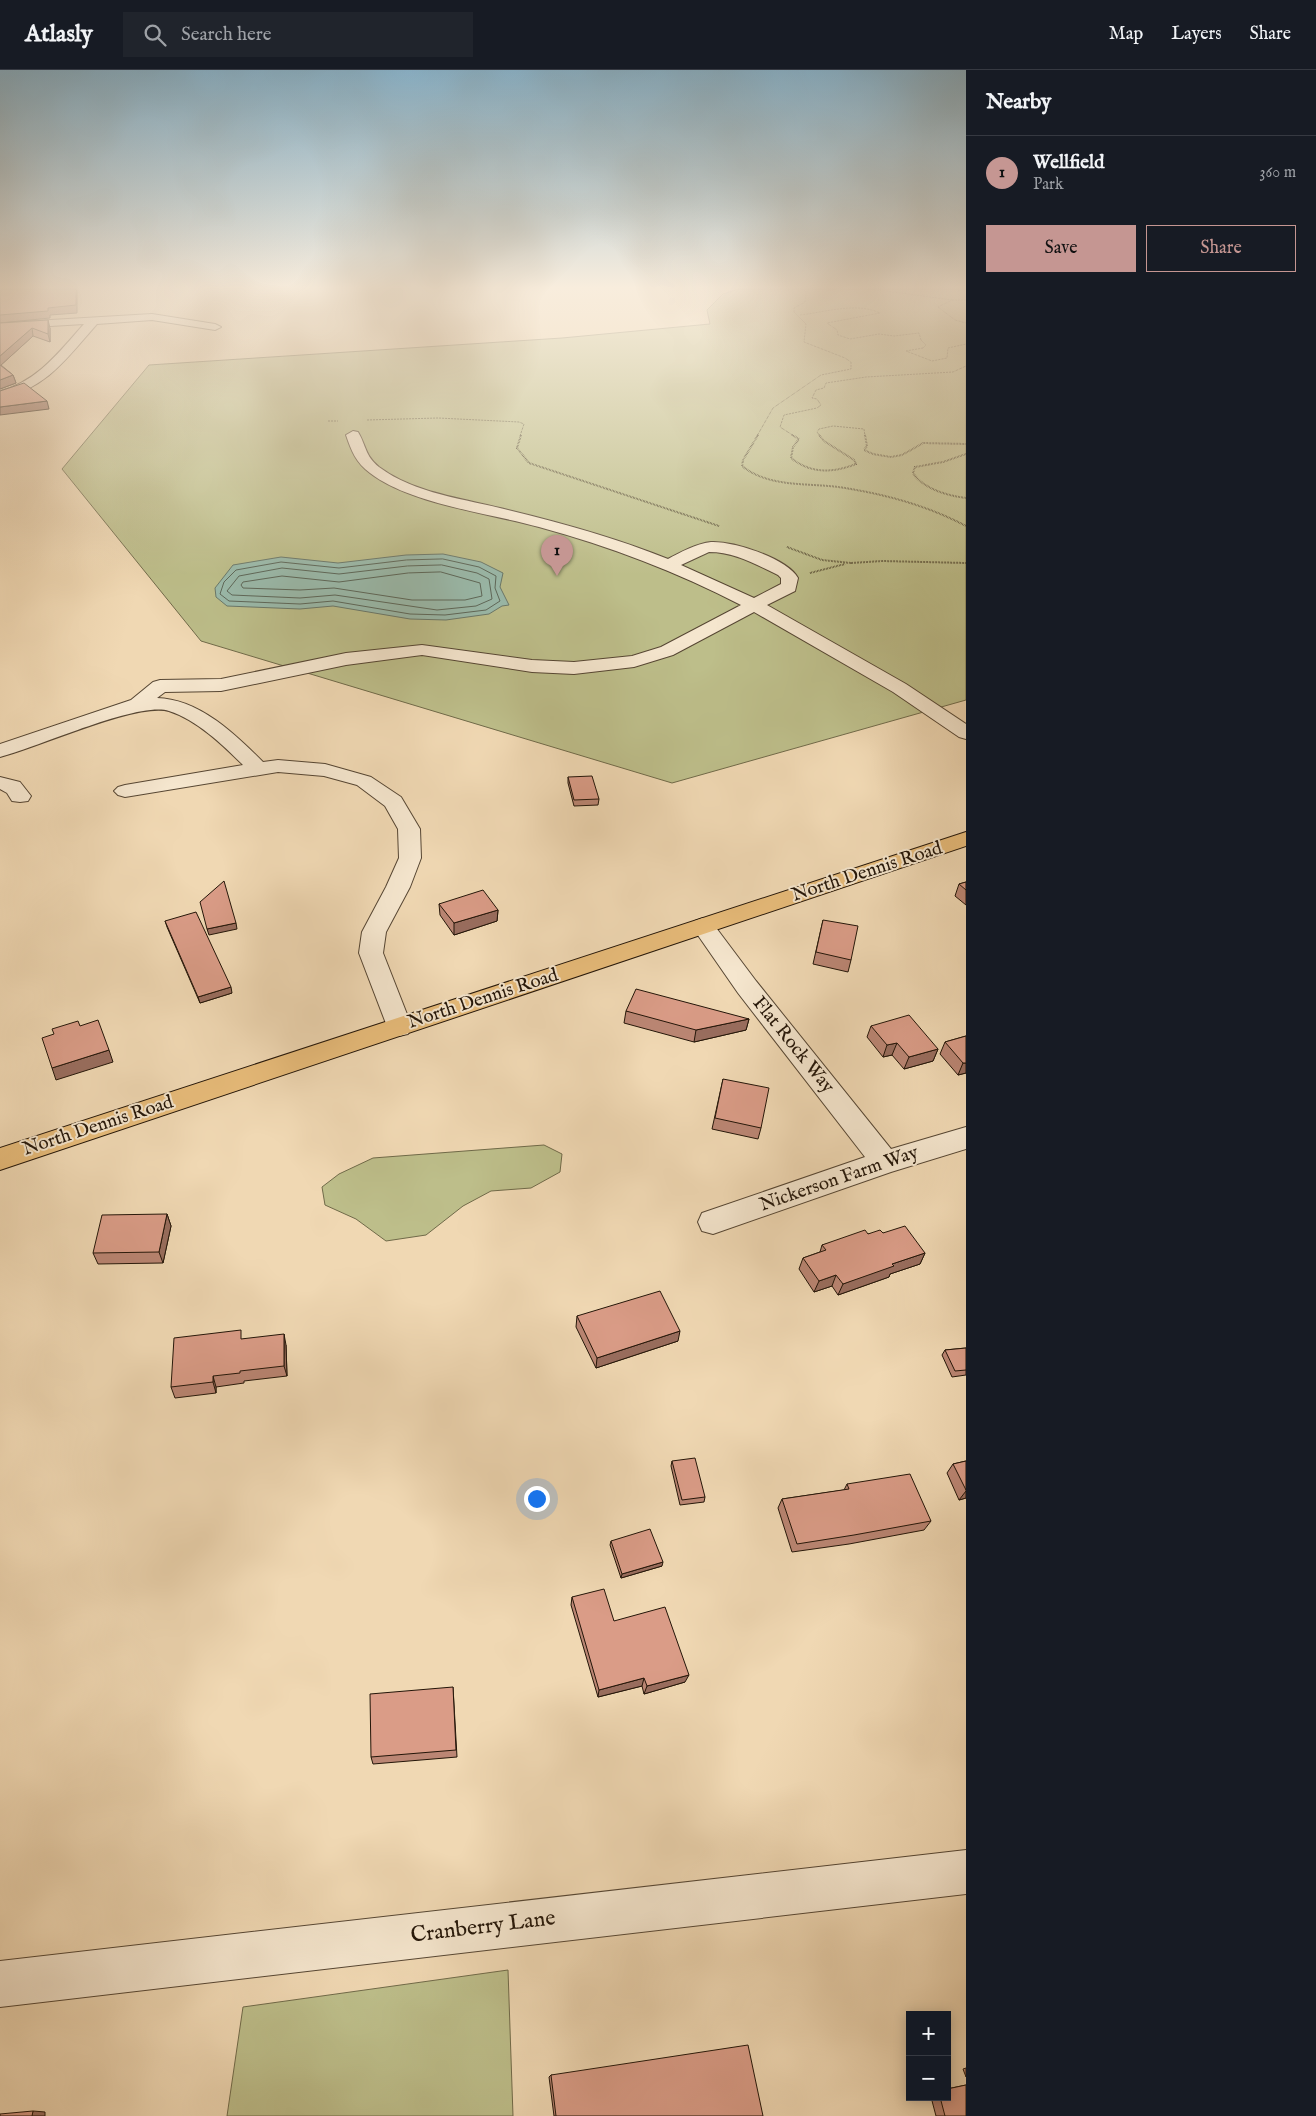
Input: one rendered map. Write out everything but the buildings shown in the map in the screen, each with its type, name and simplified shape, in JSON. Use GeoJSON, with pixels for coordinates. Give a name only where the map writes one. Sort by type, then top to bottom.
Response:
{"type":"FeatureCollection","features":[{"type":"Feature","properties":{"kind":"main road","name":"North Dennis Road"},"geometry":{"type":"LineString","coordinates":[[0,1159],[966,839]]}},
{"type":"Feature","properties":{"kind":"street"},"geometry":{"type":"LineString","coordinates":[[0,395],[16,392],[32,384]]}},
{"type":"Feature","properties":{"kind":"street"},"geometry":{"type":"LineString","coordinates":[[350,428],[353,448],[362,459],[403,486],[421,494],[568,530],[670,565],[755,605],[806,632],[896,686],[966,733]]}},
{"type":"Feature","properties":{"kind":"street"},"geometry":{"type":"LineString","coordinates":[[138,704],[160,686],[221,685],[346,659],[387,653],[422,650],[532,666],[574,668],[634,661],[667,651],[788,586],[790,580],[784,571],[737,550],[719,548],[698,550],[670,565]]}},
{"type":"Feature","properties":{"kind":"street"},"geometry":{"type":"LineString","coordinates":[[0,751],[138,704],[163,703],[178,707],[225,738],[256,768]]}},
{"type":"Feature","properties":{"kind":"street"},"geometry":{"type":"LineString","coordinates":[[125,791],[256,768],[278,766],[316,769],[364,781],[393,802],[409,829],[410,858],[398,887],[374,932],[371,953],[398,1027]]}},
{"type":"Feature","properties":{"kind":"street"},"geometry":{"type":"LineString","coordinates":[[0,783],[8,784],[17,789],[20,796]]}},
{"type":"Feature","properties":{"kind":"street","name":"Flat Rock Way"},"geometry":{"type":"LineString","coordinates":[[703,926],[747,987],[885,1162]]}},
{"type":"Feature","properties":{"kind":"street","name":"Nickerson Farm Way"},"geometry":{"type":"LineString","coordinates":[[713,1222],[885,1162],[966,1138]]}},
{"type":"Feature","properties":{"kind":"street","name":"Cranberry Lane"},"geometry":{"type":"LineString","coordinates":[[0,1984],[966,1872]]}},
{"type":"Feature","properties":{"kind":"path"},"geometry":{"type":"LineString","coordinates":[[807,384],[772,408],[742,460],[742,466],[749,474],[764,480],[825,484],[868,492],[953,518],[966,526]]}},
{"type":"Feature","properties":{"kind":"path"},"geometry":{"type":"LineString","coordinates":[[825,384],[824,388],[816,390],[812,398],[821,405],[817,408],[784,415],[780,427],[799,439],[798,443],[793,447],[792,458],[802,467],[812,470],[838,470],[856,464],[854,460],[824,441],[817,432],[825,427],[864,429],[867,446],[864,450],[883,456],[898,457],[906,454],[916,444],[928,441],[966,444]]}},
{"type":"Feature","properties":{"kind":"path"},"geometry":{"type":"LineString","coordinates":[[365,420],[438,418],[519,422],[524,424],[517,439],[517,447],[521,456],[530,463],[724,528]]}},
{"type":"Feature","properties":{"kind":"path"},"geometry":{"type":"LineString","coordinates":[[328,421],[350,428]]}},
{"type":"Feature","properties":{"kind":"path"},"geometry":{"type":"LineString","coordinates":[[966,454],[944,462],[916,467],[913,473],[918,482],[957,498],[966,498]]}},
{"type":"Feature","properties":{"kind":"path"},"geometry":{"type":"LineString","coordinates":[[784,546],[822,560],[851,563],[882,561],[966,562]]}},
{"type":"Feature","properties":{"kind":"path"},"geometry":{"type":"LineString","coordinates":[[790,580],[851,563]]}},
{"type":"Feature","properties":{"kind":"green space"},"geometry":{"type":"Polygon","coordinates":[[[133,384],[966,384],[966,700],[672,783],[201,641],[62,469],[133,384]]]}},
{"type":"Feature","properties":{"kind":"green space"},"geometry":{"type":"Polygon","coordinates":[[[544,1145],[562,1154],[560,1172],[531,1188],[491,1191],[463,1206],[426,1235],[386,1241],[356,1219],[325,1205],[322,1187],[339,1174],[373,1158],[544,1145]]]}},
{"type":"Feature","properties":{"kind":"green space"},"geometry":{"type":"Polygon","coordinates":[[[508,1970],[513,2116],[227,2116],[243,2007],[508,1970]]]}},
{"type":"Feature","properties":{"kind":"water"},"geometry":{"type":"Polygon","coordinates":[[[443,554],[481,562],[503,573],[500,587],[509,605],[502,606],[489,614],[446,620],[410,619],[333,606],[300,609],[227,606],[216,597],[215,588],[233,565],[281,557],[338,563],[406,555],[443,554]]]}},
{"type":"Feature","properties":{"kind":"place","name":"Wellfield"},"geometry":{"type":"Point","coordinates":[557,576]}}]}
